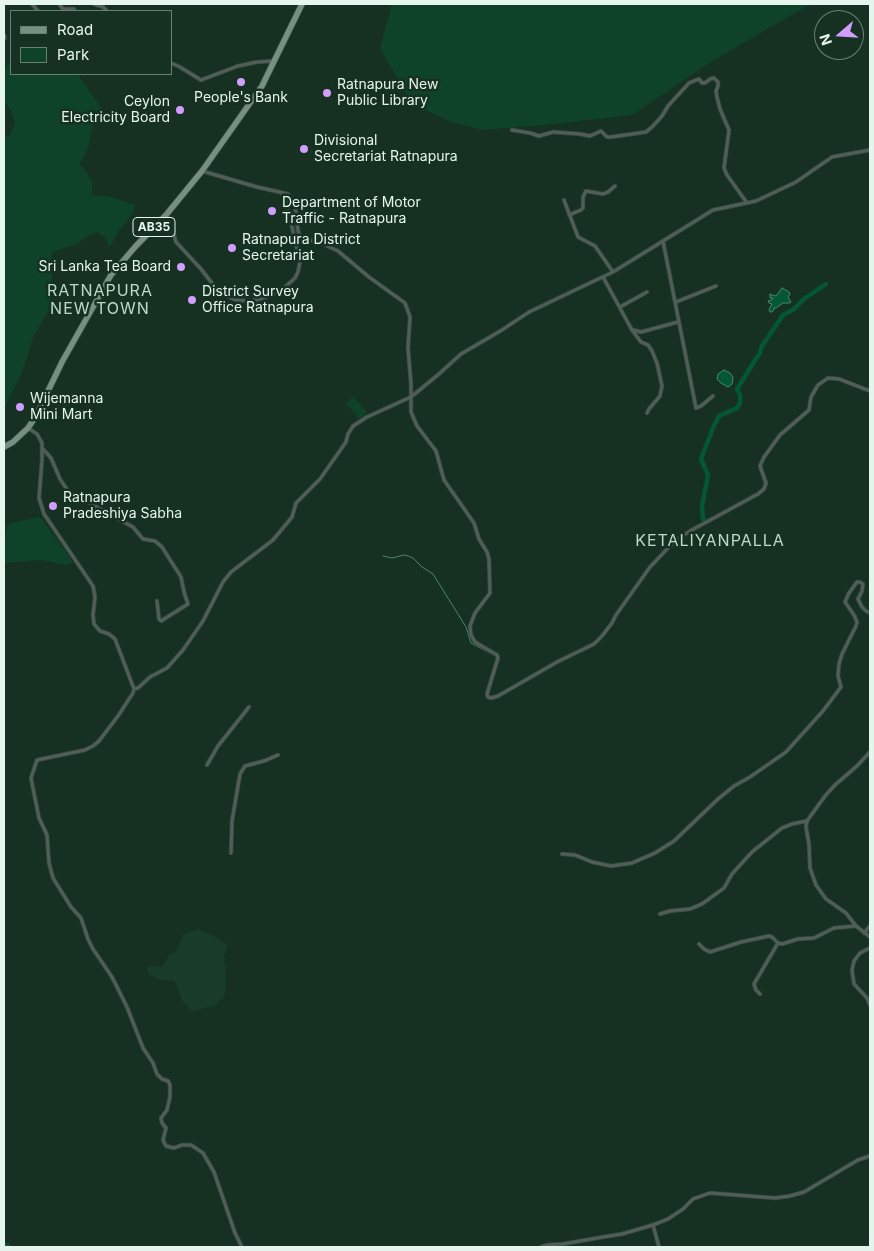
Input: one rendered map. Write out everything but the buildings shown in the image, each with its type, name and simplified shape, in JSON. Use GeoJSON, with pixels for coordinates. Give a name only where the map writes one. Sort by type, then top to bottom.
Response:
{"type":"FeatureCollection","features":[{"type":"Feature","properties":{"kind":"main road","name":"AB35"},"geometry":{"type":"LineString","coordinates":[[4,446],[13,442],[28,428],[36,416],[62,362],[111,275],[166,215],[202,170],[262,86],[302,4]]}},
{"type":"Feature","properties":{"kind":"street"},"geometry":{"type":"LineString","coordinates":[[58,4],[63,9],[74,9]]}},
{"type":"Feature","properties":{"kind":"street"},"geometry":{"type":"LineString","coordinates":[[94,4],[106,10]]}},
{"type":"Feature","properties":{"kind":"street"},"geometry":{"type":"LineString","coordinates":[[172,63],[201,80],[238,66],[274,61]]}},
{"type":"Feature","properties":{"kind":"street"},"geometry":{"type":"LineString","coordinates":[[512,130],[539,136],[553,132],[590,136],[601,131],[607,137],[611,137],[646,132],[662,116],[688,83],[699,80],[705,83],[714,78],[718,82],[716,91],[720,109],[729,130],[724,168],[747,203]]}},
{"type":"Feature","properties":{"kind":"street"},"geometry":{"type":"LineString","coordinates":[[134,689],[138,688],[150,677],[167,668],[183,650],[204,621],[223,582],[232,572],[273,540],[292,517],[296,503],[320,479],[346,442],[353,426],[367,417],[411,397],[461,354],[529,312],[613,272],[713,210],[756,201],[796,182],[832,158],[870,150]]}},
{"type":"Feature","properties":{"kind":"street"},"geometry":{"type":"LineString","coordinates":[[202,170],[257,187],[288,194],[293,200],[301,238],[321,243],[338,251],[369,277],[405,303],[410,316],[408,348],[411,412],[417,426],[436,452],[444,480],[474,523],[479,539],[489,559],[490,593],[475,613],[470,626],[470,636],[474,642],[497,655],[498,658],[487,694],[488,697],[498,696],[557,662],[594,644],[612,623],[650,567],[670,545],[764,489],[766,483],[760,466],[764,457],[780,435],[809,410],[811,397],[818,385],[828,378],[839,379],[870,391]]}},
{"type":"Feature","properties":{"kind":"street"},"geometry":{"type":"LineString","coordinates":[[570,215],[581,210],[582,197],[586,191],[603,194],[615,186]]}},
{"type":"Feature","properties":{"kind":"street"},"geometry":{"type":"LineString","coordinates":[[166,215],[171,224],[176,242],[201,268],[218,290],[236,300],[250,302],[265,298],[283,289],[295,278],[298,272],[300,262],[286,201],[282,193]]}},
{"type":"Feature","properties":{"kind":"street"},"geometry":{"type":"LineString","coordinates":[[564,200],[578,237],[596,246],[613,272]]}},
{"type":"Feature","properties":{"kind":"street"},"geometry":{"type":"LineString","coordinates":[[663,241],[696,408],[702,406],[713,396]]}},
{"type":"Feature","properties":{"kind":"street"},"geometry":{"type":"LineString","coordinates":[[603,277],[632,330],[640,342],[648,346],[652,351],[657,363],[662,386],[660,396],[648,413]]}},
{"type":"Feature","properties":{"kind":"street"},"geometry":{"type":"LineString","coordinates":[[676,302],[716,286]]}},
{"type":"Feature","properties":{"kind":"street"},"geometry":{"type":"LineString","coordinates":[[620,307],[647,292]]}},
{"type":"Feature","properties":{"kind":"street"},"geometry":{"type":"LineString","coordinates":[[632,330],[641,332],[678,322]]}},
{"type":"Feature","properties":{"kind":"street"},"geometry":{"type":"LineString","coordinates":[[28,428],[40,438],[43,449],[39,498],[44,514],[93,586],[95,597],[94,624],[100,631],[115,639],[134,689],[118,716],[93,746],[85,750],[37,760],[31,778],[39,818],[47,835],[49,863],[54,878],[71,907],[81,918],[93,949],[112,977],[127,1007],[143,1048],[153,1063],[157,1074],[162,1079],[168,1081],[170,1085],[167,1110],[161,1118],[166,1128],[163,1140],[166,1146],[174,1148],[191,1145],[203,1153],[214,1172],[235,1233],[242,1247]]}},
{"type":"Feature","properties":{"kind":"street"},"geometry":{"type":"LineString","coordinates":[[43,449],[51,458],[60,479],[68,491],[133,527],[143,538],[155,541],[162,547],[181,577],[188,604],[159,620],[157,602]]}},
{"type":"Feature","properties":{"kind":"street"},"geometry":{"type":"LineString","coordinates":[[562,854],[575,854],[592,862],[611,866],[632,863],[655,853],[674,841],[729,790],[786,752],[823,711],[840,688],[838,676],[842,654],[857,622],[845,602],[857,582],[862,584],[862,590],[858,599],[862,608],[870,613]]}},
{"type":"Feature","properties":{"kind":"street"},"geometry":{"type":"LineString","coordinates":[[207,765],[218,746],[249,707]]}},
{"type":"Feature","properties":{"kind":"street"},"geometry":{"type":"LineString","coordinates":[[870,752],[825,796],[807,821],[806,827],[810,868],[816,884],[826,899],[846,913],[856,926],[870,938]]}},
{"type":"Feature","properties":{"kind":"street"},"geometry":{"type":"LineString","coordinates":[[231,853],[232,822],[240,774],[245,766],[278,755]]}},
{"type":"Feature","properties":{"kind":"street"},"geometry":{"type":"LineString","coordinates":[[660,914],[690,909],[702,904],[724,888],[732,874],[752,852],[782,828],[807,821]]}},
{"type":"Feature","properties":{"kind":"street"},"geometry":{"type":"LineString","coordinates":[[778,944],[798,939],[814,938],[834,928],[856,926]]}},
{"type":"Feature","properties":{"kind":"street"},"geometry":{"type":"LineString","coordinates":[[864,933],[870,926]]}},
{"type":"Feature","properties":{"kind":"street"},"geometry":{"type":"LineString","coordinates":[[699,944],[710,952],[741,942],[769,936],[778,944]]}},
{"type":"Feature","properties":{"kind":"street"},"geometry":{"type":"LineString","coordinates":[[760,994],[754,984],[778,944]]}},
{"type":"Feature","properties":{"kind":"street"},"geometry":{"type":"LineString","coordinates":[[870,948],[860,953],[854,961],[852,970],[854,984],[870,1004]]}},
{"type":"Feature","properties":{"kind":"street"},"geometry":{"type":"LineString","coordinates":[[541,1247],[622,1234],[653,1225],[668,1220],[693,1199],[710,1194],[775,1198],[790,1196],[804,1192],[858,1160],[870,1156]]}},
{"type":"Feature","properties":{"kind":"street"},"geometry":{"type":"LineString","coordinates":[[653,1225],[659,1247]]}},
{"type":"Feature","properties":{"kind":"shaded area"},"geometry":{"type":"Polygon","coordinates":[[[782,288],[789,292],[788,297],[791,302],[783,303],[770,312],[772,304],[768,301],[773,298],[770,298],[770,294],[777,295],[782,288]]]}},
{"type":"Feature","properties":{"kind":"shaded area"},"geometry":{"type":"Polygon","coordinates":[[[724,370],[733,377],[732,384],[728,387],[717,379],[718,374],[724,370]]]}},
{"type":"Feature","properties":{"kind":"shaded area"},"geometry":{"type":"Polygon","coordinates":[[[197,929],[227,944],[224,956],[226,974],[225,995],[214,1006],[192,1011],[182,1000],[175,981],[159,980],[148,973],[146,966],[162,967],[170,954],[176,952],[183,935],[197,929]]]}},
{"type":"Feature","properties":{"kind":"green space"},"geometry":{"type":"Polygon","coordinates":[[[392,4],[810,4],[714,60],[632,115],[482,130],[451,122],[411,103],[380,48],[392,4]]]}},
{"type":"Feature","properties":{"kind":"green space"},"geometry":{"type":"Polygon","coordinates":[[[10,63],[10,75],[79,75],[102,109],[93,120],[89,146],[80,164],[92,181],[92,195],[112,197],[135,205],[133,213],[119,230],[109,248],[106,238],[97,232],[78,244],[53,252],[50,262],[53,269],[49,309],[33,338],[21,375],[4,408],[4,136],[9,136],[15,124],[11,111],[4,101],[4,71],[10,63]]]}},
{"type":"Feature","properties":{"kind":"green space"},"geometry":{"type":"Polygon","coordinates":[[[353,397],[367,412],[360,419],[346,404],[353,397]]]}},
{"type":"Feature","properties":{"kind":"green space"},"geometry":{"type":"Polygon","coordinates":[[[38,517],[42,519],[73,562],[67,565],[41,560],[4,563],[4,544],[7,526],[38,517]]]}},
{"type":"Feature","properties":{"kind":"waterway"},"geometry":{"type":"LineString","coordinates":[[706,521],[703,519],[702,506],[708,475],[701,459],[719,416],[737,408],[740,403],[740,395],[737,389],[783,315],[794,309],[804,299],[826,284]]}},
{"type":"Feature","properties":{"kind":"waterway"},"geometry":{"type":"LineString","coordinates":[[383,556],[392,558],[408,556],[433,574],[466,627],[471,643],[492,654]]}},
{"type":"Feature","properties":{"kind":"place","name":"People's Bank"},"geometry":{"type":"Point","coordinates":[241,82]}},
{"type":"Feature","properties":{"kind":"place","name":"Ratnapura New Public Library"},"geometry":{"type":"Point","coordinates":[327,93]}},
{"type":"Feature","properties":{"kind":"place","name":"Ceylon Electricity Board"},"geometry":{"type":"Point","coordinates":[180,110]}},
{"type":"Feature","properties":{"kind":"place","name":"Divisional Secretariat Ratnapura"},"geometry":{"type":"Point","coordinates":[304,149]}},
{"type":"Feature","properties":{"kind":"place","name":"Department of Motor Traffic - Ratnapura"},"geometry":{"type":"Point","coordinates":[272,211]}},
{"type":"Feature","properties":{"kind":"place","name":"Ratnapura District Secretariat"},"geometry":{"type":"Point","coordinates":[232,248]}},
{"type":"Feature","properties":{"kind":"place","name":"Sri Lanka Tea Board"},"geometry":{"type":"Point","coordinates":[181,267]}},
{"type":"Feature","properties":{"kind":"place","name":"District Survey Office Ratnapura"},"geometry":{"type":"Point","coordinates":[192,300]}},
{"type":"Feature","properties":{"kind":"place","name":"Wijemanna Mini Mart"},"geometry":{"type":"Point","coordinates":[20,407]}},
{"type":"Feature","properties":{"kind":"place","name":"Ratnapura Pradeshiya Sabha"},"geometry":{"type":"Point","coordinates":[53,506]}},
{"type":"Feature","properties":{"kind":"district","name":"RATNAPURA NEW TOWN"},"geometry":{"type":"Point","coordinates":[100,300]}},
{"type":"Feature","properties":{"kind":"district","name":"KETALIYANPALLA"},"geometry":{"type":"Point","coordinates":[710,541]}}]}
